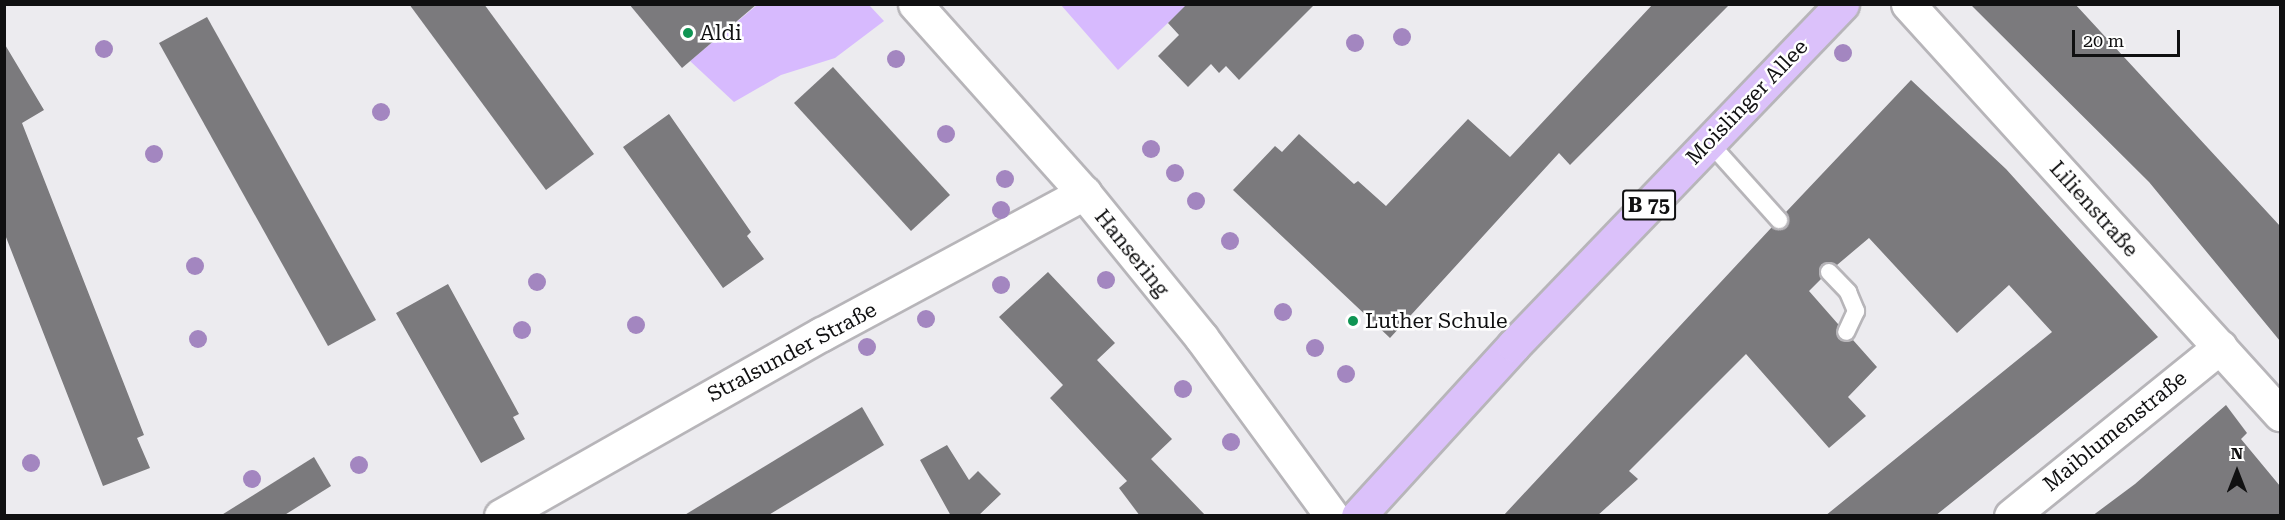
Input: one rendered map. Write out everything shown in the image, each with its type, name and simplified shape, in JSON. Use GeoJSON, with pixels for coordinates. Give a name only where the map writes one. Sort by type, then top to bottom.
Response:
{"type":"FeatureCollection","features":[{"type":"Feature","properties":{"kind":"main road","name":"Moislinger Allee"},"geometry":{"type":"LineString","coordinates":[[1358,516],[1514,345],[1842,4]]}},
{"type":"Feature","properties":{"kind":"street","name":"Hansering"},"geometry":{"type":"LineString","coordinates":[[915,4],[1084,193],[1201,338],[1332,516]]}},
{"type":"Feature","properties":{"kind":"street","name":"Lilienstraße"},"geometry":{"type":"LineString","coordinates":[[1908,4],[2280,414]]}},
{"type":"Feature","properties":{"kind":"street","name":"Stralsunder Straße"},"geometry":{"type":"LineString","coordinates":[[501,516],[783,356],[1084,193]]}},
{"type":"Feature","properties":{"kind":"street","name":"Maiblumenstraße"},"geometry":{"type":"LineString","coordinates":[[2011,516],[2220,347]]}},
{"type":"Feature","properties":{"kind":"lane"},"geometry":{"type":"LineString","coordinates":[[1709,142],[1779,220]]}},
{"type":"Feature","properties":{"kind":"lane"},"geometry":{"type":"LineString","coordinates":[[1829,272],[1848,292],[1856,311],[1846,332]]}},
{"type":"Feature","properties":{"kind":"shaded area"},"geometry":{"type":"Polygon","coordinates":[[[757,5],[869,5],[884,21],[835,58],[781,75],[734,102],[690,61],[757,5]]]}},
{"type":"Feature","properties":{"kind":"shaded area"},"geometry":{"type":"Polygon","coordinates":[[[1061,5],[1187,5],[1118,70],[1061,5]]]}},
{"type":"Feature","properties":{"kind":"building"},"geometry":{"type":"Polygon","coordinates":[[[409,4],[484,4],[594,154],[546,190],[409,4]]]}},
{"type":"Feature","properties":{"kind":"building","name":"Aldi"},"geometry":{"type":"Polygon","coordinates":[[[629,4],[757,4],[682,68],[629,4]]]}},
{"type":"Feature","properties":{"kind":"building"},"geometry":{"type":"Polygon","coordinates":[[[1187,4],[1315,4],[1239,80],[1226,66],[1219,73],[1211,64],[1188,87],[1158,56],[1179,35],[1168,23],[1187,4]]]}},
{"type":"Feature","properties":{"kind":"building"},"geometry":{"type":"Polygon","coordinates":[[[1653,4],[1730,4],[1570,165],[1559,153],[1390,338],[1233,190],[1275,146],[1282,152],[1299,134],[1354,184],[1358,181],[1386,206],[1468,119],[1510,157],[1653,4]]]}},
{"type":"Feature","properties":{"kind":"building"},"geometry":{"type":"Polygon","coordinates":[[[1970,4],[2075,4],[2280,226],[2280,341],[2149,182],[1970,4]]]}},
{"type":"Feature","properties":{"kind":"building"},"geometry":{"type":"Polygon","coordinates":[[[207,17],[376,320],[328,346],[159,43],[207,17]]]}},
{"type":"Feature","properties":{"kind":"building"},"geometry":{"type":"Polygon","coordinates":[[[4,43],[44,110],[22,123],[144,435],[137,438],[150,468],[103,486],[4,232],[4,43]]]}},
{"type":"Feature","properties":{"kind":"building"},"geometry":{"type":"Polygon","coordinates":[[[833,67],[950,195],[911,231],[794,103],[833,67]]]}},
{"type":"Feature","properties":{"kind":"building"},"geometry":{"type":"Polygon","coordinates":[[[1911,80],[2006,169],[2158,337],[1935,516],[1825,516],[2052,332],[2009,285],[1957,333],[1869,238],[1837,265],[1822,264],[1819,270],[1821,279],[1809,291],[1838,324],[1838,338],[1846,342],[1853,340],[1877,367],[1848,397],[1866,416],[1829,448],[1746,354],[1629,471],[1638,479],[1597,516],[1503,516],[1772,227],[1786,227],[1789,218],[1786,212],[1911,80]]]}},
{"type":"Feature","properties":{"kind":"building"},"geometry":{"type":"Polygon","coordinates":[[[669,114],[751,232],[747,236],[764,259],[723,288],[623,147],[669,114]]]}},
{"type":"Feature","properties":{"kind":"building"},"geometry":{"type":"Polygon","coordinates":[[[1048,272],[1115,343],[1097,360],[1172,439],[1151,459],[1206,516],[1140,516],[1119,488],[1127,481],[1050,398],[1063,385],[999,317],[1048,272]]]}},
{"type":"Feature","properties":{"kind":"building"},"geometry":{"type":"Polygon","coordinates":[[[448,284],[519,414],[513,417],[525,439],[481,463],[396,313],[448,284]]]}},
{"type":"Feature","properties":{"kind":"building"},"geometry":{"type":"Polygon","coordinates":[[[2226,405],[2247,433],[2241,439],[2280,486],[2280,516],[2092,516],[2135,484],[2226,405]]]}},
{"type":"Feature","properties":{"kind":"building"},"geometry":{"type":"Polygon","coordinates":[[[862,407],[884,445],[767,516],[683,516],[862,407]]]}},
{"type":"Feature","properties":{"kind":"building"},"geometry":{"type":"Polygon","coordinates":[[[947,445],[969,480],[978,471],[1001,494],[978,516],[951,516],[920,460],[947,445]]]}},
{"type":"Feature","properties":{"kind":"building"},"geometry":{"type":"Polygon","coordinates":[[[314,457],[331,486],[283,516],[220,516],[314,457]]]}},
{"type":"Feature","properties":{"kind":"place","name":"Aldi"},"geometry":{"type":"Point","coordinates":[688,33]}},
{"type":"Feature","properties":{"kind":"place","name":"Luther Schule"},"geometry":{"type":"Point","coordinates":[1353,321]}}]}
